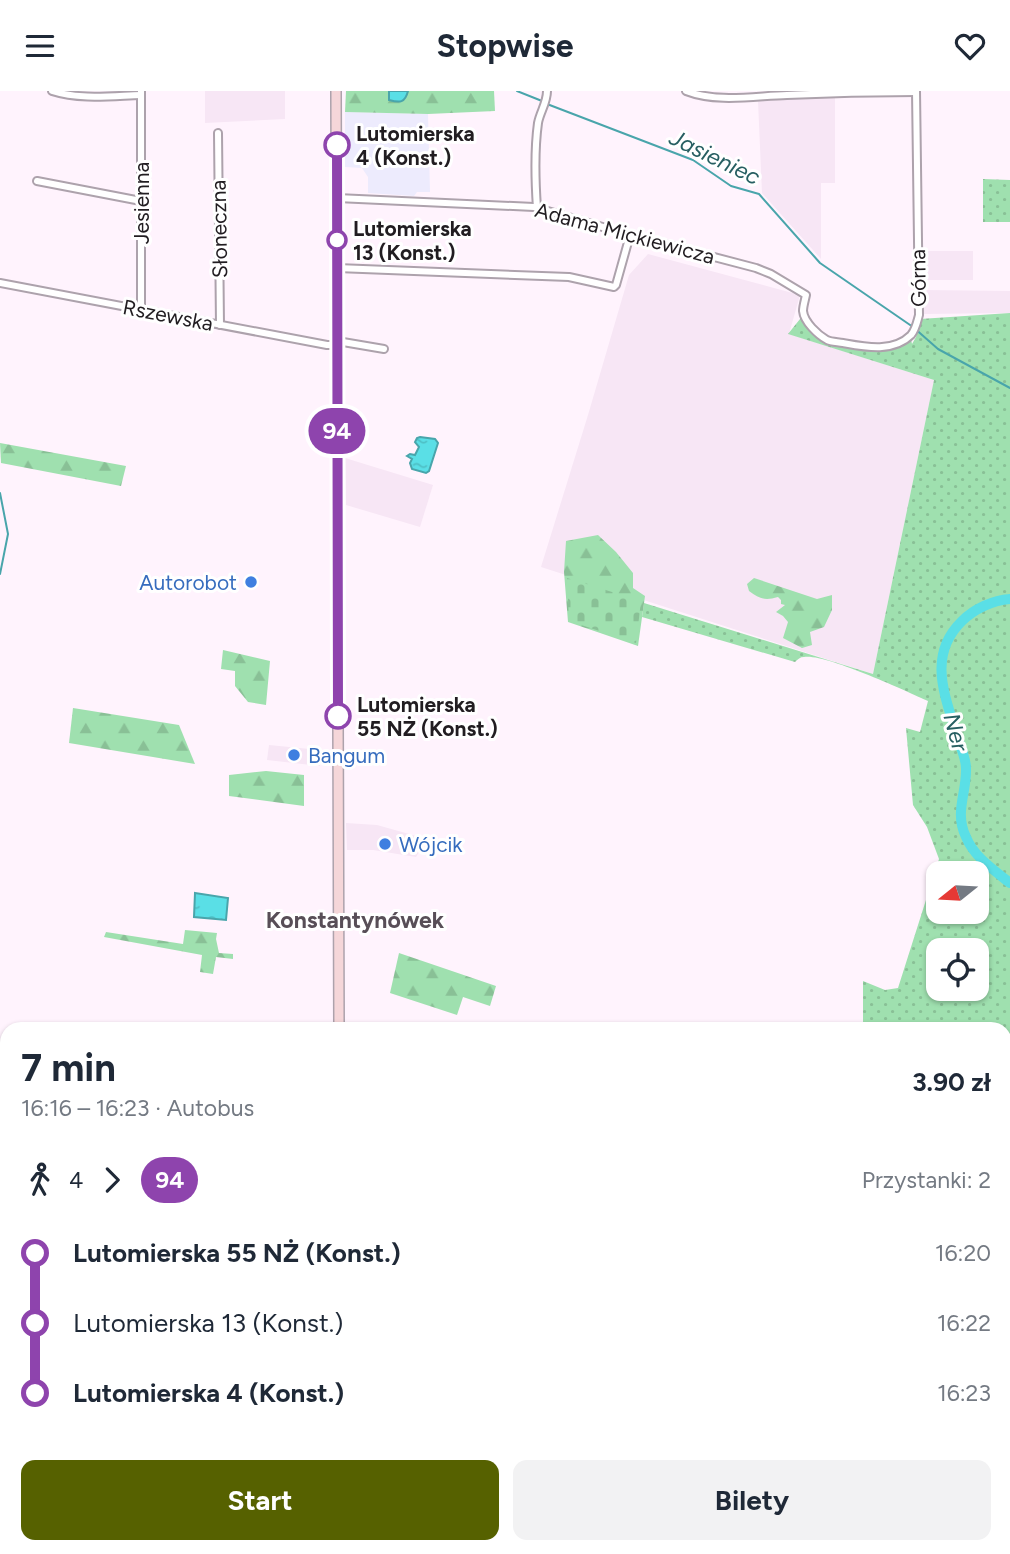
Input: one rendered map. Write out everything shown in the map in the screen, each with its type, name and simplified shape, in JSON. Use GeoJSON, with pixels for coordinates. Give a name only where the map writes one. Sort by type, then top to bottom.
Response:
{"type":"FeatureCollection","features":[{"type":"Feature","properties":{"kind":"main road"},"geometry":{"type":"LineString","coordinates":[[336,91],[339,1022]]}},
{"type":"Feature","properties":{"kind":"street"},"geometry":{"type":"LineString","coordinates":[[52,91],[78,96],[141,93]]}},
{"type":"Feature","properties":{"kind":"street"},"geometry":{"type":"LineString","coordinates":[[685,91],[707,97],[916,91]]}},
{"type":"Feature","properties":{"kind":"street","name":"Górna"},"geometry":{"type":"LineString","coordinates":[[803,309],[810,325],[827,340],[867,348],[888,346],[902,341],[915,329],[919,315],[916,91]]}},
{"type":"Feature","properties":{"kind":"street","name":"Jesienna"},"geometry":{"type":"LineString","coordinates":[[141,93],[141,310]]}},
{"type":"Feature","properties":{"kind":"street"},"geometry":{"type":"LineString","coordinates":[[537,208],[535,149],[539,119],[547,95]]}},
{"type":"Feature","properties":{"kind":"street","name":"Słoneczna"},"geometry":{"type":"LineString","coordinates":[[218,134],[220,325]]}},
{"type":"Feature","properties":{"kind":"street"},"geometry":{"type":"LineString","coordinates":[[37,181],[141,201]]}},
{"type":"Feature","properties":{"kind":"street","name":"Adama Mickiewicza"},"geometry":{"type":"LineString","coordinates":[[337,198],[537,208],[756,268],[806,295],[803,309]]}},
{"type":"Feature","properties":{"kind":"street"},"geometry":{"type":"LineString","coordinates":[[337,268],[569,277],[614,287],[630,235]]}},
{"type":"Feature","properties":{"kind":"street","name":"Rszewska"},"geometry":{"type":"LineString","coordinates":[[0,283],[327,345],[346,341],[384,349]]}},
{"type":"Feature","properties":{"kind":"shaded area"},"geometry":{"type":"Polygon","coordinates":[[[205,91],[285,91],[285,119],[205,123],[205,91]]]}},
{"type":"Feature","properties":{"kind":"shaded area"},"geometry":{"type":"Polygon","coordinates":[[[835,97],[835,183],[821,183],[821,259],[762,193],[758,101],[835,97]]]}},
{"type":"Feature","properties":{"kind":"shaded area"},"geometry":{"type":"Polygon","coordinates":[[[345,112],[428,114],[430,192],[417,192],[414,196],[368,193],[368,177],[362,168],[345,167],[345,112]]]}},
{"type":"Feature","properties":{"kind":"shaded area"},"geometry":{"type":"Polygon","coordinates":[[[924,251],[973,251],[973,280],[924,280],[924,251]]]}},
{"type":"Feature","properties":{"kind":"shaded area"},"geometry":{"type":"Polygon","coordinates":[[[648,254],[800,295],[789,334],[934,380],[873,674],[541,567],[629,275],[648,254]]]}},
{"type":"Feature","properties":{"kind":"shaded area"},"geometry":{"type":"Polygon","coordinates":[[[923,290],[1010,291],[1010,313],[923,314],[923,290]]]}},
{"type":"Feature","properties":{"kind":"shaded area"},"geometry":{"type":"Polygon","coordinates":[[[345,458],[433,485],[420,527],[346,505],[345,458]]]}},
{"type":"Feature","properties":{"kind":"shaded area","name":"Bangum"},"geometry":{"type":"Polygon","coordinates":[[[269,745],[320,750],[320,766],[267,760],[269,745]]]}},
{"type":"Feature","properties":{"kind":"shaded area","name":"Wójcik"},"geometry":{"type":"Polygon","coordinates":[[[346,823],[377,825],[427,839],[416,857],[373,850],[347,850],[346,823]]]}},
{"type":"Feature","properties":{"kind":"green space"},"geometry":{"type":"Polygon","coordinates":[[[346,91],[494,91],[495,111],[428,114],[345,112],[346,91]]]}},
{"type":"Feature","properties":{"kind":"green space"},"geometry":{"type":"Polygon","coordinates":[[[983,179],[1010,180],[1010,222],[983,222],[983,179]]]}},
{"type":"Feature","properties":{"kind":"green space"},"geometry":{"type":"Polygon","coordinates":[[[1010,313],[1010,1022],[863,1022],[863,981],[885,990],[898,988],[926,900],[926,924],[989,924],[989,861],[938,861],[927,827],[913,805],[906,728],[920,732],[928,701],[829,661],[804,657],[795,662],[642,617],[644,603],[873,674],[934,380],[788,334],[804,314],[810,325],[827,340],[888,346],[910,335],[912,344],[920,319],[1010,313]]]}},
{"type":"Feature","properties":{"kind":"green space"},"geometry":{"type":"Polygon","coordinates":[[[0,443],[126,466],[121,486],[1,463],[0,443]]]}},
{"type":"Feature","properties":{"kind":"green space"},"geometry":{"type":"Polygon","coordinates":[[[598,535],[633,573],[633,588],[645,596],[638,646],[568,622],[564,572],[566,541],[598,535]]]}},
{"type":"Feature","properties":{"kind":"green space"},"geometry":{"type":"Polygon","coordinates":[[[567,578],[641,601],[636,643],[569,621],[567,578]]]}},
{"type":"Feature","properties":{"kind":"green space"},"geometry":{"type":"Polygon","coordinates":[[[754,578],[817,599],[832,595],[832,610],[824,627],[810,632],[812,645],[802,648],[783,638],[788,622],[776,612],[785,605],[781,604],[778,597],[763,599],[749,591],[747,584],[754,578]]]}},
{"type":"Feature","properties":{"kind":"green space"},"geometry":{"type":"Polygon","coordinates":[[[223,650],[270,661],[266,705],[248,702],[235,686],[235,671],[221,669],[223,650]]]}},
{"type":"Feature","properties":{"kind":"green space"},"geometry":{"type":"Polygon","coordinates":[[[73,708],[179,725],[195,764],[69,743],[73,708]]]}},
{"type":"Feature","properties":{"kind":"green space"},"geometry":{"type":"Polygon","coordinates":[[[266,771],[304,775],[304,806],[229,796],[229,775],[266,771]]]}},
{"type":"Feature","properties":{"kind":"green space"},"geometry":{"type":"Polygon","coordinates":[[[185,930],[217,933],[219,953],[233,954],[233,959],[216,957],[213,974],[200,972],[202,955],[104,937],[106,932],[183,944],[185,930]]]}},
{"type":"Feature","properties":{"kind":"green space"},"geometry":{"type":"Polygon","coordinates":[[[399,953],[496,986],[490,1006],[463,997],[457,1015],[390,993],[399,953]]]}},
{"type":"Feature","properties":{"kind":"water"},"geometry":{"type":"Polygon","coordinates":[[[389,91],[408,91],[404,100],[399,102],[389,100],[389,91]]]}},
{"type":"Feature","properties":{"kind":"water"},"geometry":{"type":"Polygon","coordinates":[[[420,437],[435,439],[438,443],[426,473],[412,469],[412,459],[407,456],[415,455],[419,447],[415,442],[420,437]]]}},
{"type":"Feature","properties":{"kind":"water"},"geometry":{"type":"Polygon","coordinates":[[[195,893],[228,898],[226,920],[194,917],[195,893]]]}},
{"type":"Feature","properties":{"kind":"waterway","name":"Jasieniec"},"geometry":{"type":"LineString","coordinates":[[517,91],[542,101]]}},
{"type":"Feature","properties":{"kind":"waterway","name":"Jasieniec"},"geometry":{"type":"LineString","coordinates":[[547,104],[693,160],[731,186],[759,194],[820,263],[913,327],[938,349],[1010,388]]}},
{"type":"Feature","properties":{"kind":"waterway"},"geometry":{"type":"LineString","coordinates":[[0,493],[8,534],[0,574]]}},
{"type":"Feature","properties":{"kind":"waterway","name":"Ner"},"geometry":{"type":"LineString","coordinates":[[1010,599],[984,606],[962,621],[944,649],[942,664],[945,695],[966,765],[961,811],[963,828],[979,857],[1010,883]]}},
{"type":"Feature","properties":{"kind":"bus line","name":"94"},"geometry":{"type":"LineString","coordinates":[[337,145],[338,716]]}},
{"type":"Feature","properties":{"kind":"place","name":"Lutomierska 4 (Konst.)"},"geometry":{"type":"Point","coordinates":[337,145]}},
{"type":"Feature","properties":{"kind":"place","name":"Lutomierska 13 (Konst.)"},"geometry":{"type":"Point","coordinates":[337,240]}},
{"type":"Feature","properties":{"kind":"place","name":"Autorobot"},"geometry":{"type":"Point","coordinates":[251,582]}},
{"type":"Feature","properties":{"kind":"place","name":"Lutomierska 55 NŻ (Konst.)"},"geometry":{"type":"Point","coordinates":[338,716]}},
{"type":"Feature","properties":{"kind":"place","name":"Bangum"},"geometry":{"type":"Point","coordinates":[294,755]}},
{"type":"Feature","properties":{"kind":"place","name":"Wójcik"},"geometry":{"type":"Point","coordinates":[385,844]}},
{"type":"Feature","properties":{"kind":"district","name":"Konstantynówek"},"geometry":{"type":"Point","coordinates":[355,920]}}]}
